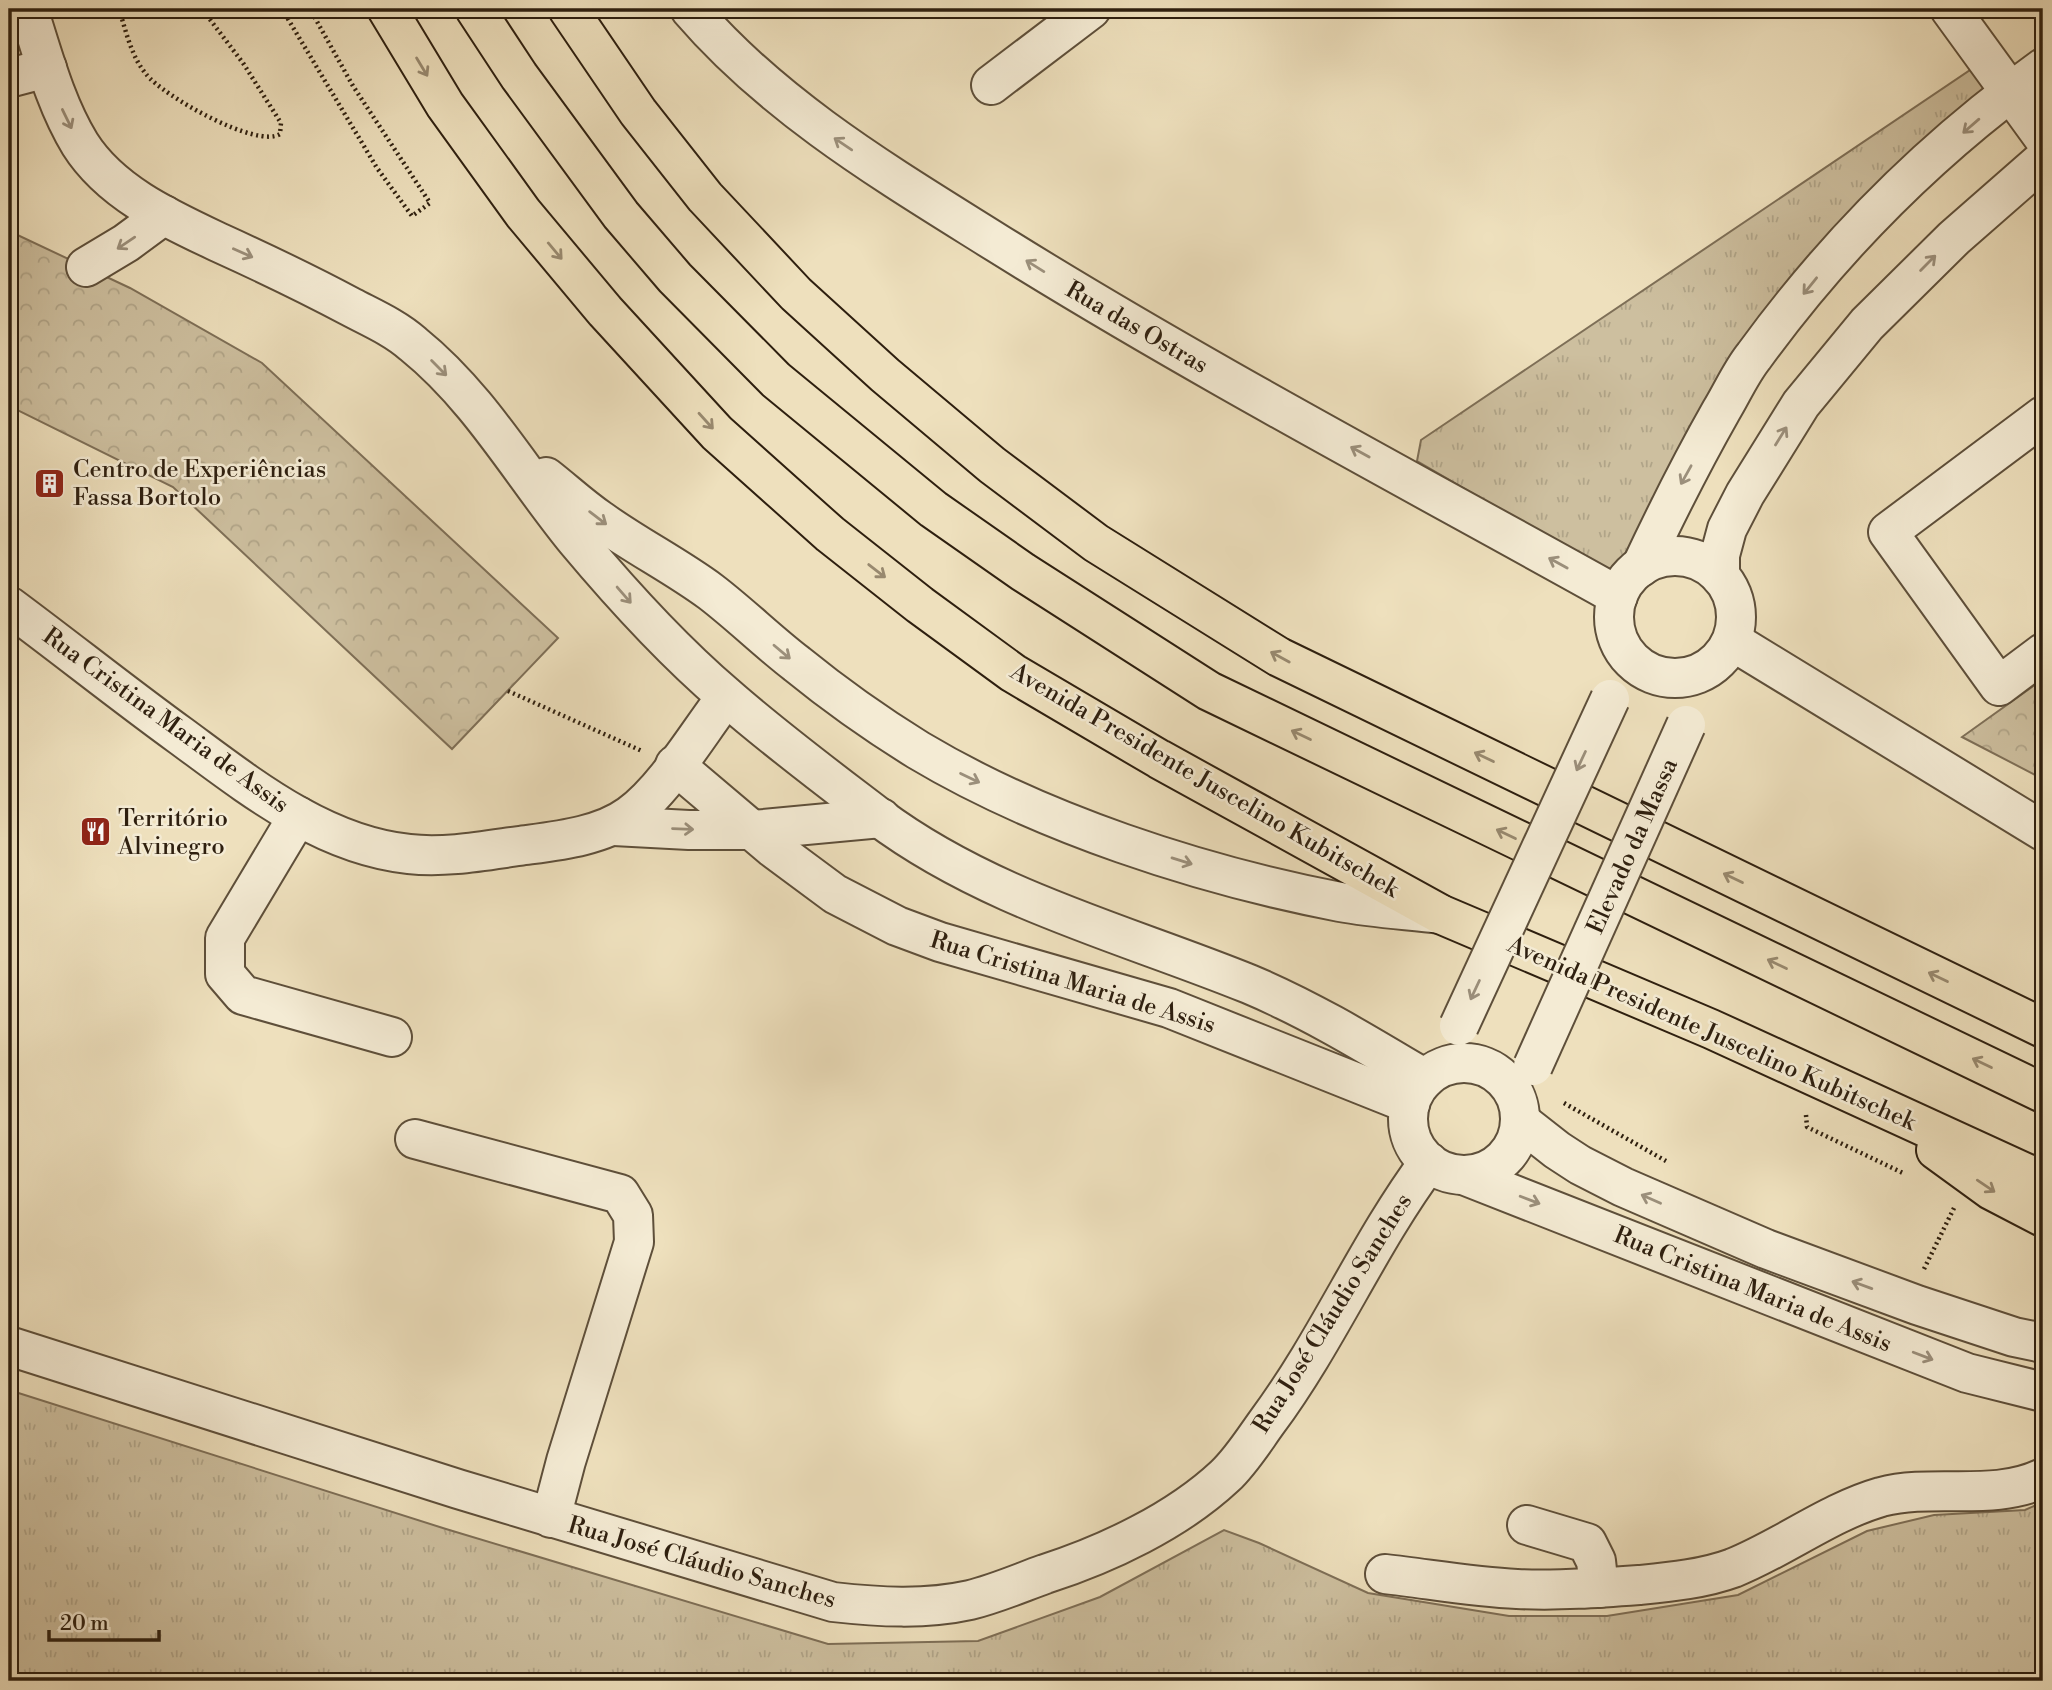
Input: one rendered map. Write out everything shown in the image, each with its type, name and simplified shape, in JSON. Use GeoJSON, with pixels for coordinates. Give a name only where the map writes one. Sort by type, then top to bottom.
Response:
{"type":"FeatureCollection","features":[{"type":"Feature","properties":{"kind":"main road","name":"Avenida Presidente Juscelino Kubitschek"},"geometry":{"type":"LineString","coordinates":[[387,9],[453,116],[523,212],[605,311],[717,433],[830,534],[920,605],[1013,673],[1158,759],[1440,914],[1711,1029],[2043,1181]]}},
{"type":"Feature","properties":{"kind":"main road"},"geometry":{"type":"LineString","coordinates":[[475,9],[519,76],[621,215],[675,278],[776,380],[966,533],[1209,691],[2043,1093]]}},
{"type":"Feature","properties":{"kind":"main road"},"geometry":{"type":"LineString","coordinates":[[568,9],[638,112],[705,197],[796,294],[885,375],[992,465],[1096,543],[1279,657],[2043,1028]]}},
{"type":"Feature","properties":{"kind":"main road"},"geometry":{"type":"LineString","coordinates":[[1872,1103],[1991,1191],[2043,1217]]}},
{"type":"Feature","properties":{"kind":"street"},"geometry":{"type":"LineString","coordinates":[[28,9],[66,118],[82,148],[116,185],[164,215],[283,271],[412,342],[442,370],[506,445],[573,536],[602,570],[682,656],[726,696]]}},
{"type":"Feature","properties":{"kind":"street","name":"Rua das Ostras"},"geometry":{"type":"LineString","coordinates":[[690,9],[716,39],[765,86],[815,125],[902,184],[1147,335],[1630,581]]}},
{"type":"Feature","properties":{"kind":"street"},"geometry":{"type":"LineString","coordinates":[[991,85],[1091,9]]}},
{"type":"Feature","properties":{"kind":"street"},"geometry":{"type":"LineString","coordinates":[[1950,9],[2043,137]]}},
{"type":"Feature","properties":{"kind":"street"},"geometry":{"type":"LineString","coordinates":[[9,78],[47,68]]}},
{"type":"Feature","properties":{"kind":"street"},"geometry":{"type":"LineString","coordinates":[[1630,581],[1658,559],[1690,558],[1711,568],[1729,588],[1736,618],[1722,654],[1699,674],[1670,678],[1648,672],[1629,657],[1616,631],[1615,615],[1630,581],[1678,490],[1752,357],[1842,246],[1907,181],[2010,92],[2043,68]]}},
{"type":"Feature","properties":{"kind":"street"},"geometry":{"type":"LineString","coordinates":[[1720,576],[1720,555],[1727,529],[1745,494],[1801,404],[1867,324],[1954,238],[2043,160]]}},
{"type":"Feature","properties":{"kind":"street"},"geometry":{"type":"LineString","coordinates":[[86,267],[126,243],[164,215]]}},
{"type":"Feature","properties":{"kind":"street"},"geometry":{"type":"LineString","coordinates":[[2043,416],[1888,532],[1999,686],[2043,653]]}},
{"type":"Feature","properties":{"kind":"street"},"geometry":{"type":"LineString","coordinates":[[506,445],[600,520],[714,595],[797,664],[862,713],[962,775],[1073,824],[1196,866],[1343,903],[1440,914]]}},
{"type":"Feature","properties":{"kind":"street","name":"Rua Cristina Maria de Assis"},"geometry":{"type":"LineString","coordinates":[[9,606],[255,791],[335,834],[382,849],[408,854],[442,855],[572,837],[614,826],[753,830],[881,818]]}},
{"type":"Feature","properties":{"kind":"street"},"geometry":{"type":"LineString","coordinates":[[1722,654],[2043,831]]}},
{"type":"Feature","properties":{"kind":"street","name":"Elevado da Massa"},"geometry":{"type":"LineString","coordinates":[[1519,1112],[1533,1066],[1686,725],[1722,654]]}},
{"type":"Feature","properties":{"kind":"street"},"geometry":{"type":"LineString","coordinates":[[1429,1162],[1413,1143],[1410,1131],[1424,1085],[1459,1026],[1629,657]]}},
{"type":"Feature","properties":{"kind":"street","name":"Rua Cristina Maria de Assis"},"geometry":{"type":"LineString","coordinates":[[614,826],[645,802],[726,696],[881,818],[944,859],[995,886],[1089,926],[1190,961],[1304,1009],[1424,1085]]}},
{"type":"Feature","properties":{"kind":"street","name":"Rua Cristina Maria de Assis"},"geometry":{"type":"LineString","coordinates":[[675,765],[773,848],[835,894],[898,926],[940,942],[1169,1008],[1250,1038],[1424,1085]]}},
{"type":"Feature","properties":{"kind":"street"},"geometry":{"type":"LineString","coordinates":[[299,816],[225,938],[225,974],[243,995],[391,1037]]}},
{"type":"Feature","properties":{"kind":"street","name":"Rua Cristina Maria de Assis"},"geometry":{"type":"LineString","coordinates":[[1424,1085],[1449,1065],[1466,1063],[1484,1067],[1499,1076],[1510,1088],[1519,1112],[1557,1150],[1623,1187],[1743,1239],[1917,1305],[2014,1337],[2043,1343]]}},
{"type":"Feature","properties":{"kind":"street"},"geometry":{"type":"LineString","coordinates":[[1466,1176],[1490,1170],[1500,1163],[1515,1144],[1519,1112]]}},
{"type":"Feature","properties":{"kind":"street"},"geometry":{"type":"LineString","coordinates":[[415,1139],[620,1194],[632,1215],[634,1241],[551,1518]]}},
{"type":"Feature","properties":{"kind":"street","name":"Rua Cristina Maria de Assis"},"geometry":{"type":"LineString","coordinates":[[1429,1162],[1440,1170],[1466,1176],[1968,1373],[2043,1392]]}},
{"type":"Feature","properties":{"kind":"street","name":"Rua José Cláudio Sanches"},"geometry":{"type":"LineString","coordinates":[[9,1346],[551,1518],[833,1602],[870,1606],[938,1605],[971,1600],[1076,1564],[1128,1540],[1190,1504],[1226,1475],[1285,1399],[1342,1306],[1390,1217],[1429,1162]]}},
{"type":"Feature","properties":{"kind":"street"},"geometry":{"type":"LineString","coordinates":[[1385,1574],[1517,1589],[1599,1588],[1679,1581],[1732,1568],[1881,1497],[1930,1490],[2009,1489],[2043,1478]]}},
{"type":"Feature","properties":{"kind":"street"},"geometry":{"type":"LineString","coordinates":[[1527,1525],[1587,1543],[1596,1561],[1599,1588]]}},
{"type":"Feature","properties":{"kind":"path"},"geometry":{"type":"LineString","coordinates":[[119,9],[136,60],[158,88],[215,120],[274,138],[280,134],[281,123],[243,63],[202,9]]}},
{"type":"Feature","properties":{"kind":"path"},"geometry":{"type":"LineString","coordinates":[[282,9],[377,168],[412,216],[430,203],[354,86],[310,9]]}},
{"type":"Feature","properties":{"kind":"path"},"geometry":{"type":"LineString","coordinates":[[508,691],[675,765]]}},
{"type":"Feature","properties":{"kind":"path"},"geometry":{"type":"LineString","coordinates":[[1920,1276],[1958,1200]]}},
{"type":"Feature","properties":{"kind":"green space"},"geometry":{"type":"Polygon","coordinates":[[[1988,58],[2010,92],[1842,246],[1672,473],[1616,577],[1417,461],[1421,440],[1988,58]]]}},
{"type":"Feature","properties":{"kind":"green space"},"geometry":{"type":"Polygon","coordinates":[[[9,231],[130,288],[262,363],[558,638],[452,749],[173,487],[9,406],[9,231]]]}},
{"type":"Feature","properties":{"kind":"green space"},"geometry":{"type":"Polygon","coordinates":[[[2043,679],[2043,779],[1962,737],[2043,679]]]}},
{"type":"Feature","properties":{"kind":"green space"},"geometry":{"type":"Polygon","coordinates":[[[9,1390],[446,1529],[828,1644],[978,1641],[1100,1597],[1224,1530],[1259,1543],[1368,1593],[1509,1616],[1607,1616],[1738,1595],[1867,1531],[1934,1515],[2025,1510],[2043,1502],[2043,1681],[9,1681],[9,1390]]]}},
{"type":"Feature","properties":{"kind":"place","name":"Centro de Experiências Fassa Bortolo"},"geometry":{"type":"Point","coordinates":[50,483]}},
{"type":"Feature","properties":{"kind":"place","name":"Território Alvinegro"},"geometry":{"type":"Point","coordinates":[95,832]}}]}
